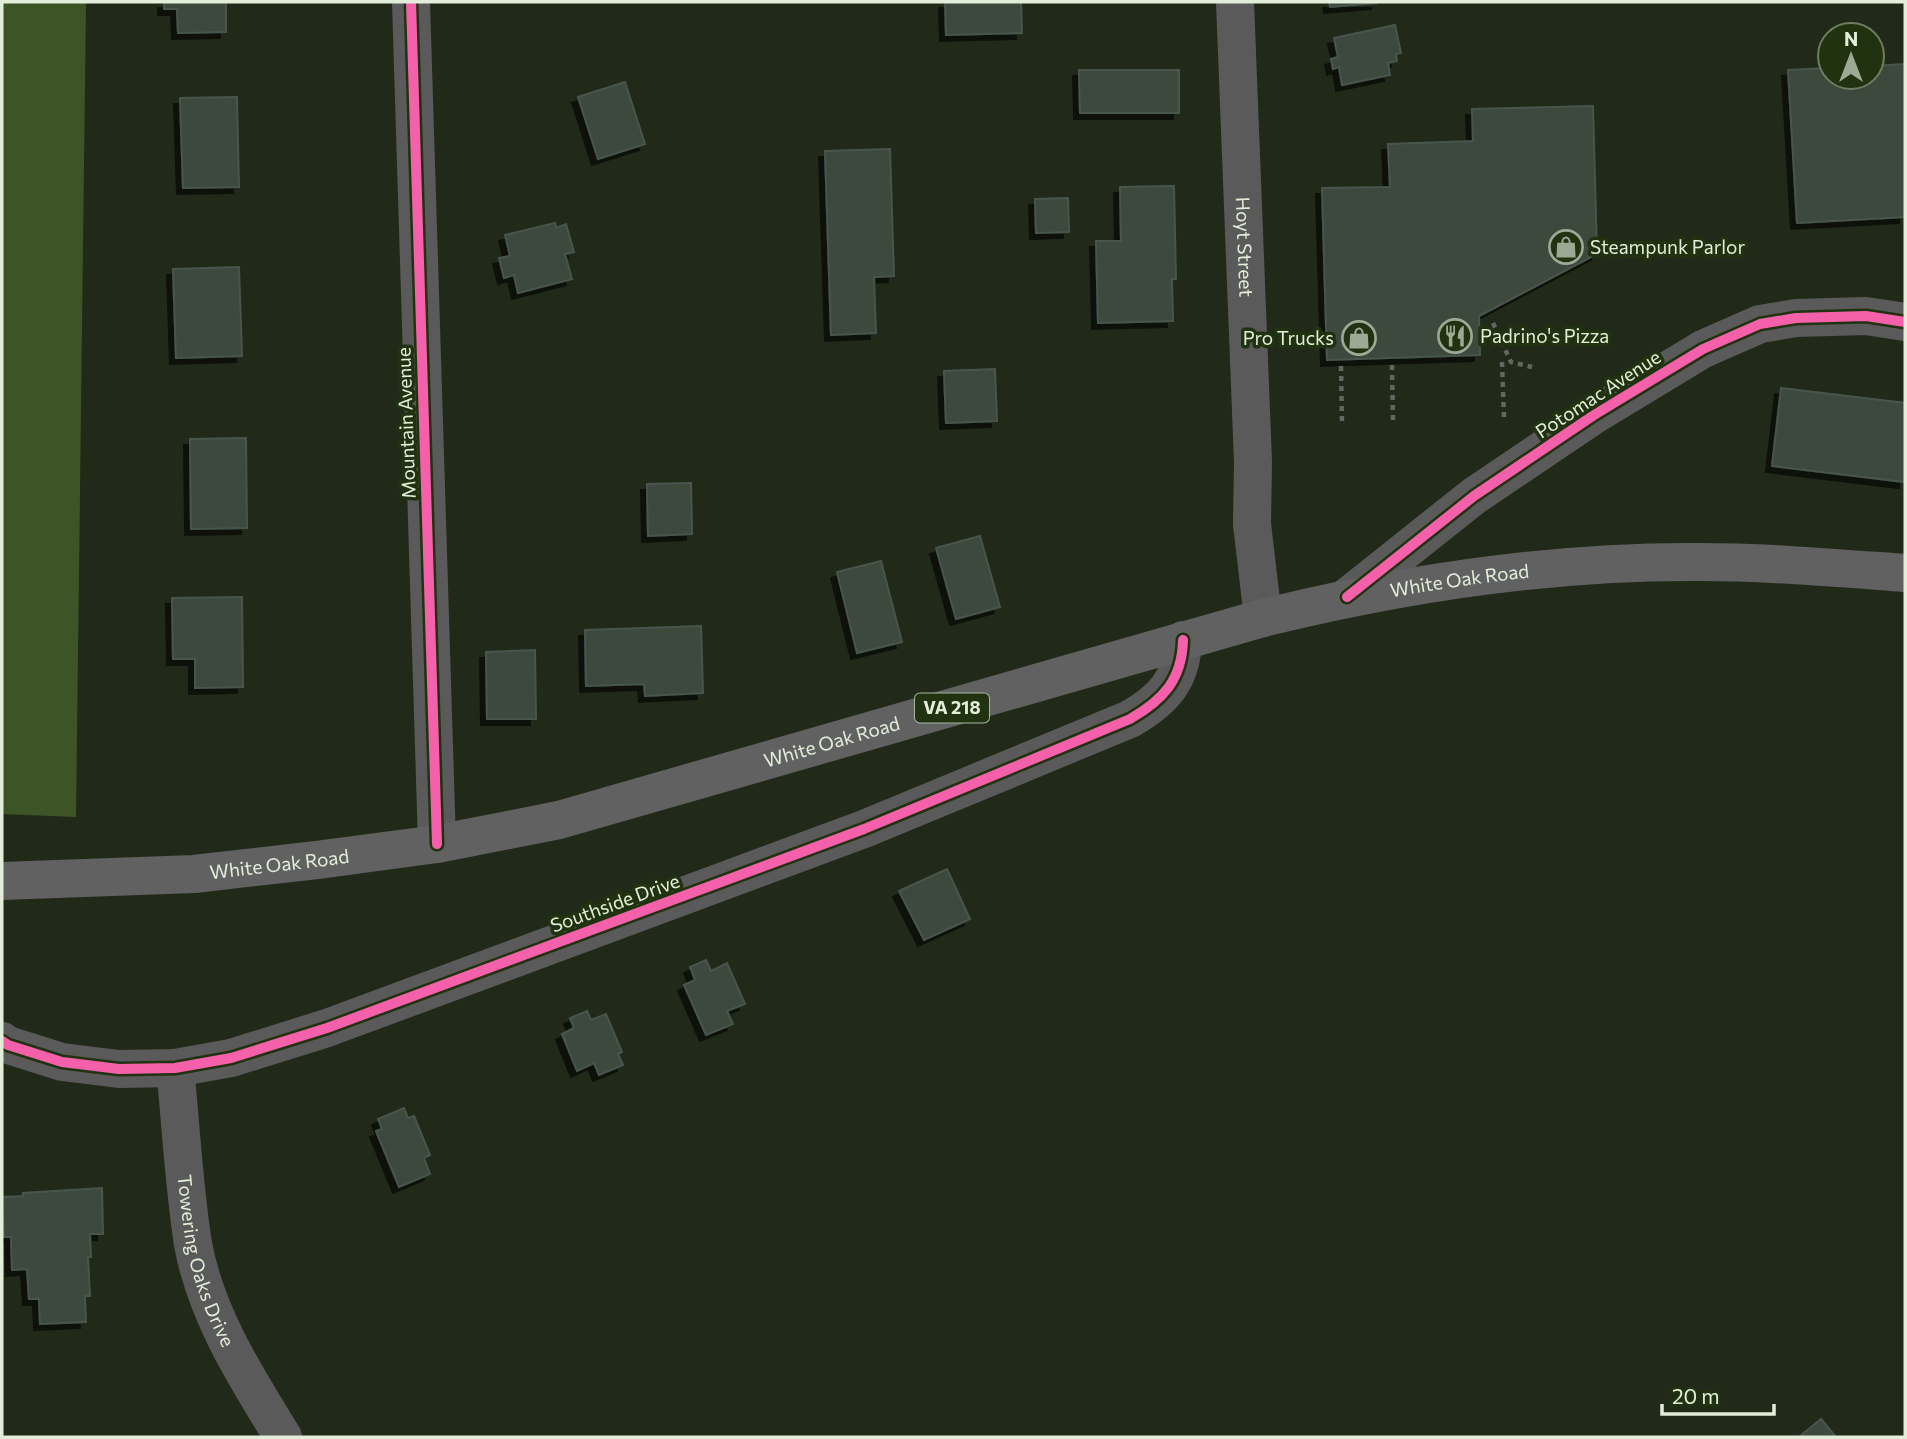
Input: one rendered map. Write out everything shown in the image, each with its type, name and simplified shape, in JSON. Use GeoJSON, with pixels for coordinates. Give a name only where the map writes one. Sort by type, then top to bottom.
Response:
{"type":"FeatureCollection","features":[{"type":"Feature","properties":{"kind":"main road","name":"White Oak Road"},"geometry":{"type":"LineString","coordinates":[[2,881],[194,874],[437,844],[559,820],[1263,618],[1347,597],[1449,580],[1610,564],[1711,562],[1905,573]]}},
{"type":"Feature","properties":{"kind":"street","name":"Mountain Avenue"},"geometry":{"type":"LineString","coordinates":[[411,2],[437,844]]}},
{"type":"Feature","properties":{"kind":"street","name":"Hoyt Street"},"geometry":{"type":"LineString","coordinates":[[1236,2],[1253,462],[1252,524],[1263,618]]}},
{"type":"Feature","properties":{"kind":"street","name":"Potomac Avenue"},"geometry":{"type":"LineString","coordinates":[[1347,597],[1474,496],[1594,415],[1703,349],[1760,324],[1796,318],[1866,316],[1905,322]]}},
{"type":"Feature","properties":{"kind":"street","name":"Southside Drive"},"geometry":{"type":"LineString","coordinates":[[2,1041],[62,1062],[119,1069],[176,1068],[231,1058],[327,1028],[864,829],[1130,719],[1153,706],[1167,691],[1178,672],[1183,640]]}},
{"type":"Feature","properties":{"kind":"street","name":"Towering Oaks Drive"},"geometry":{"type":"LineString","coordinates":[[176,1068],[194,1245],[205,1288],[233,1355],[283,1437]]}},
{"type":"Feature","properties":{"kind":"path"},"geometry":{"type":"LineString","coordinates":[[1493,323],[1511,362],[1532,367]]}},
{"type":"Feature","properties":{"kind":"path"},"geometry":{"type":"LineString","coordinates":[[1502,362],[1504,418]]}},
{"type":"Feature","properties":{"kind":"path"},"geometry":{"type":"LineString","coordinates":[[1392,365],[1393,421]]}},
{"type":"Feature","properties":{"kind":"path"},"geometry":{"type":"LineString","coordinates":[[1341,366],[1342,422]]}},
{"type":"Feature","properties":{"kind":"green space"},"geometry":{"type":"Polygon","coordinates":[[[2,2],[86,2],[76,817],[2,814],[2,2]]]}},
{"type":"Feature","properties":{"kind":"building"},"geometry":{"type":"Polygon","coordinates":[[[164,2],[226,2],[226,32],[178,33],[177,9],[164,9],[164,2]]]}},
{"type":"Feature","properties":{"kind":"building"},"geometry":{"type":"Polygon","coordinates":[[[945,2],[1021,2],[1022,33],[946,35],[945,2]]]}},
{"type":"Feature","properties":{"kind":"building"},"geometry":{"type":"Polygon","coordinates":[[[1329,2],[1377,2],[1377,3],[1330,7],[1329,2]]]}},
{"type":"Feature","properties":{"kind":"building"},"geometry":{"type":"Polygon","coordinates":[[[1395,25],[1401,53],[1396,54],[1397,61],[1388,63],[1390,75],[1342,85],[1339,67],[1333,69],[1331,59],[1338,57],[1334,38],[1395,25]]]}},
{"type":"Feature","properties":{"kind":"building"},"geometry":{"type":"Polygon","coordinates":[[[1905,64],[1905,217],[1797,223],[1788,70],[1816,69],[1816,91],[1886,91],[1886,65],[1905,64]]]}},
{"type":"Feature","properties":{"kind":"building"},"geometry":{"type":"Polygon","coordinates":[[[1079,70],[1179,70],[1179,113],[1080,113],[1079,70]]]}},
{"type":"Feature","properties":{"kind":"building"},"geometry":{"type":"Polygon","coordinates":[[[625,82],[645,144],[598,159],[578,97],[625,82]]]}},
{"type":"Feature","properties":{"kind":"building"},"geometry":{"type":"Polygon","coordinates":[[[237,97],[239,187],[183,188],[180,98],[237,97]]]}},
{"type":"Feature","properties":{"kind":"building"},"geometry":{"type":"Polygon","coordinates":[[[1593,106],[1597,254],[1479,316],[1480,355],[1327,360],[1322,188],[1390,187],[1388,144],[1473,141],[1472,109],[1593,106]]]}},
{"type":"Feature","properties":{"kind":"building"},"geometry":{"type":"Polygon","coordinates":[[[890,149],[894,276],[874,277],[876,333],[831,335],[825,151],[890,149]]]}},
{"type":"Feature","properties":{"kind":"building"},"geometry":{"type":"Polygon","coordinates":[[[1174,186],[1176,279],[1172,279],[1173,321],[1098,323],[1096,241],[1121,241],[1120,187],[1174,186]]]}},
{"type":"Feature","properties":{"kind":"building"},"geometry":{"type":"Polygon","coordinates":[[[1068,198],[1069,232],[1036,233],[1035,199],[1068,198]]]}},
{"type":"Feature","properties":{"kind":"building"},"geometry":{"type":"Polygon","coordinates":[[[555,223],[556,228],[566,224],[574,252],[565,254],[572,279],[518,293],[514,275],[504,278],[499,258],[510,256],[505,235],[555,223]]]}},
{"type":"Feature","properties":{"kind":"building"},"geometry":{"type":"Polygon","coordinates":[[[239,267],[242,356],[176,358],[173,269],[239,267]]]}},
{"type":"Feature","properties":{"kind":"building"},"geometry":{"type":"Polygon","coordinates":[[[995,369],[997,421],[946,423],[944,371],[995,369]]]}},
{"type":"Feature","properties":{"kind":"building"},"geometry":{"type":"Polygon","coordinates":[[[1781,388],[1905,403],[1905,482],[1772,466],[1781,388]]]}},
{"type":"Feature","properties":{"kind":"building"},"geometry":{"type":"Polygon","coordinates":[[[246,438],[247,528],[191,529],[190,439],[246,438]]]}},
{"type":"Feature","properties":{"kind":"building"},"geometry":{"type":"Polygon","coordinates":[[[691,483],[692,534],[648,536],[647,484],[691,483]]]}},
{"type":"Feature","properties":{"kind":"building"},"geometry":{"type":"Polygon","coordinates":[[[980,536],[1000,607],[956,619],[936,548],[980,536]]]}},
{"type":"Feature","properties":{"kind":"building"},"geometry":{"type":"Polygon","coordinates":[[[881,561],[902,642],[857,653],[837,572],[881,561]]]}},
{"type":"Feature","properties":{"kind":"building"},"geometry":{"type":"Polygon","coordinates":[[[242,597],[243,687],[195,688],[195,659],[173,659],[172,598],[242,597]]]}},
{"type":"Feature","properties":{"kind":"building"},"geometry":{"type":"Polygon","coordinates":[[[701,626],[703,693],[645,696],[644,684],[586,686],[585,630],[701,626]]]}},
{"type":"Feature","properties":{"kind":"building"},"geometry":{"type":"Polygon","coordinates":[[[535,650],[536,719],[487,719],[486,652],[535,650]]]}},
{"type":"Feature","properties":{"kind":"building"},"geometry":{"type":"Polygon","coordinates":[[[947,869],[970,919],[924,940],[899,891],[947,869]]]}},
{"type":"Feature","properties":{"kind":"building"},"geometry":{"type":"Polygon","coordinates":[[[706,960],[711,971],[727,963],[745,1004],[727,1011],[733,1024],[706,1035],[684,985],[695,980],[690,967],[706,960]]]}},
{"type":"Feature","properties":{"kind":"building"},"geometry":{"type":"Polygon","coordinates":[[[587,1011],[591,1020],[606,1014],[622,1052],[618,1054],[623,1065],[599,1075],[594,1063],[577,1071],[562,1034],[574,1028],[570,1018],[587,1011]]]}},
{"type":"Feature","properties":{"kind":"building"},"geometry":{"type":"Polygon","coordinates":[[[404,1108],[408,1118],[414,1116],[430,1155],[424,1158],[430,1174],[399,1187],[376,1131],[382,1129],[378,1119],[404,1108]]]}},
{"type":"Feature","properties":{"kind":"building"},"geometry":{"type":"Polygon","coordinates":[[[102,1188],[103,1234],[90,1234],[90,1296],[85,1296],[86,1322],[40,1324],[39,1299],[29,1299],[27,1269],[12,1270],[11,1237],[4,1237],[2,1197],[23,1196],[23,1193],[102,1188]]]}},
{"type":"Feature","properties":{"kind":"building"},"geometry":{"type":"Polygon","coordinates":[[[1821,1419],[1836,1437],[1799,1437],[1821,1419]]]}},
{"type":"Feature","properties":{"kind":"cycle path"},"geometry":{"type":"LineString","coordinates":[[411,2],[437,844]]}},
{"type":"Feature","properties":{"kind":"cycle path"},"geometry":{"type":"LineString","coordinates":[[1347,597],[1474,496],[1594,415],[1703,349],[1760,324],[1796,318],[1866,316],[1905,322]]}},
{"type":"Feature","properties":{"kind":"cycle path"},"geometry":{"type":"LineString","coordinates":[[2,1041],[62,1062],[119,1069],[175,1068],[231,1058],[327,1028],[864,829],[1130,719],[1152,704],[1168,687],[1179,667],[1183,640]]}},
{"type":"Feature","properties":{"kind":"place","name":"Steampunk Parlor"},"geometry":{"type":"Point","coordinates":[1566,247]}},
{"type":"Feature","properties":{"kind":"place","name":"Padrino's Pizza"},"geometry":{"type":"Point","coordinates":[1455,336]}},
{"type":"Feature","properties":{"kind":"place","name":"Pro Trucks"},"geometry":{"type":"Point","coordinates":[1359,338]}}]}
